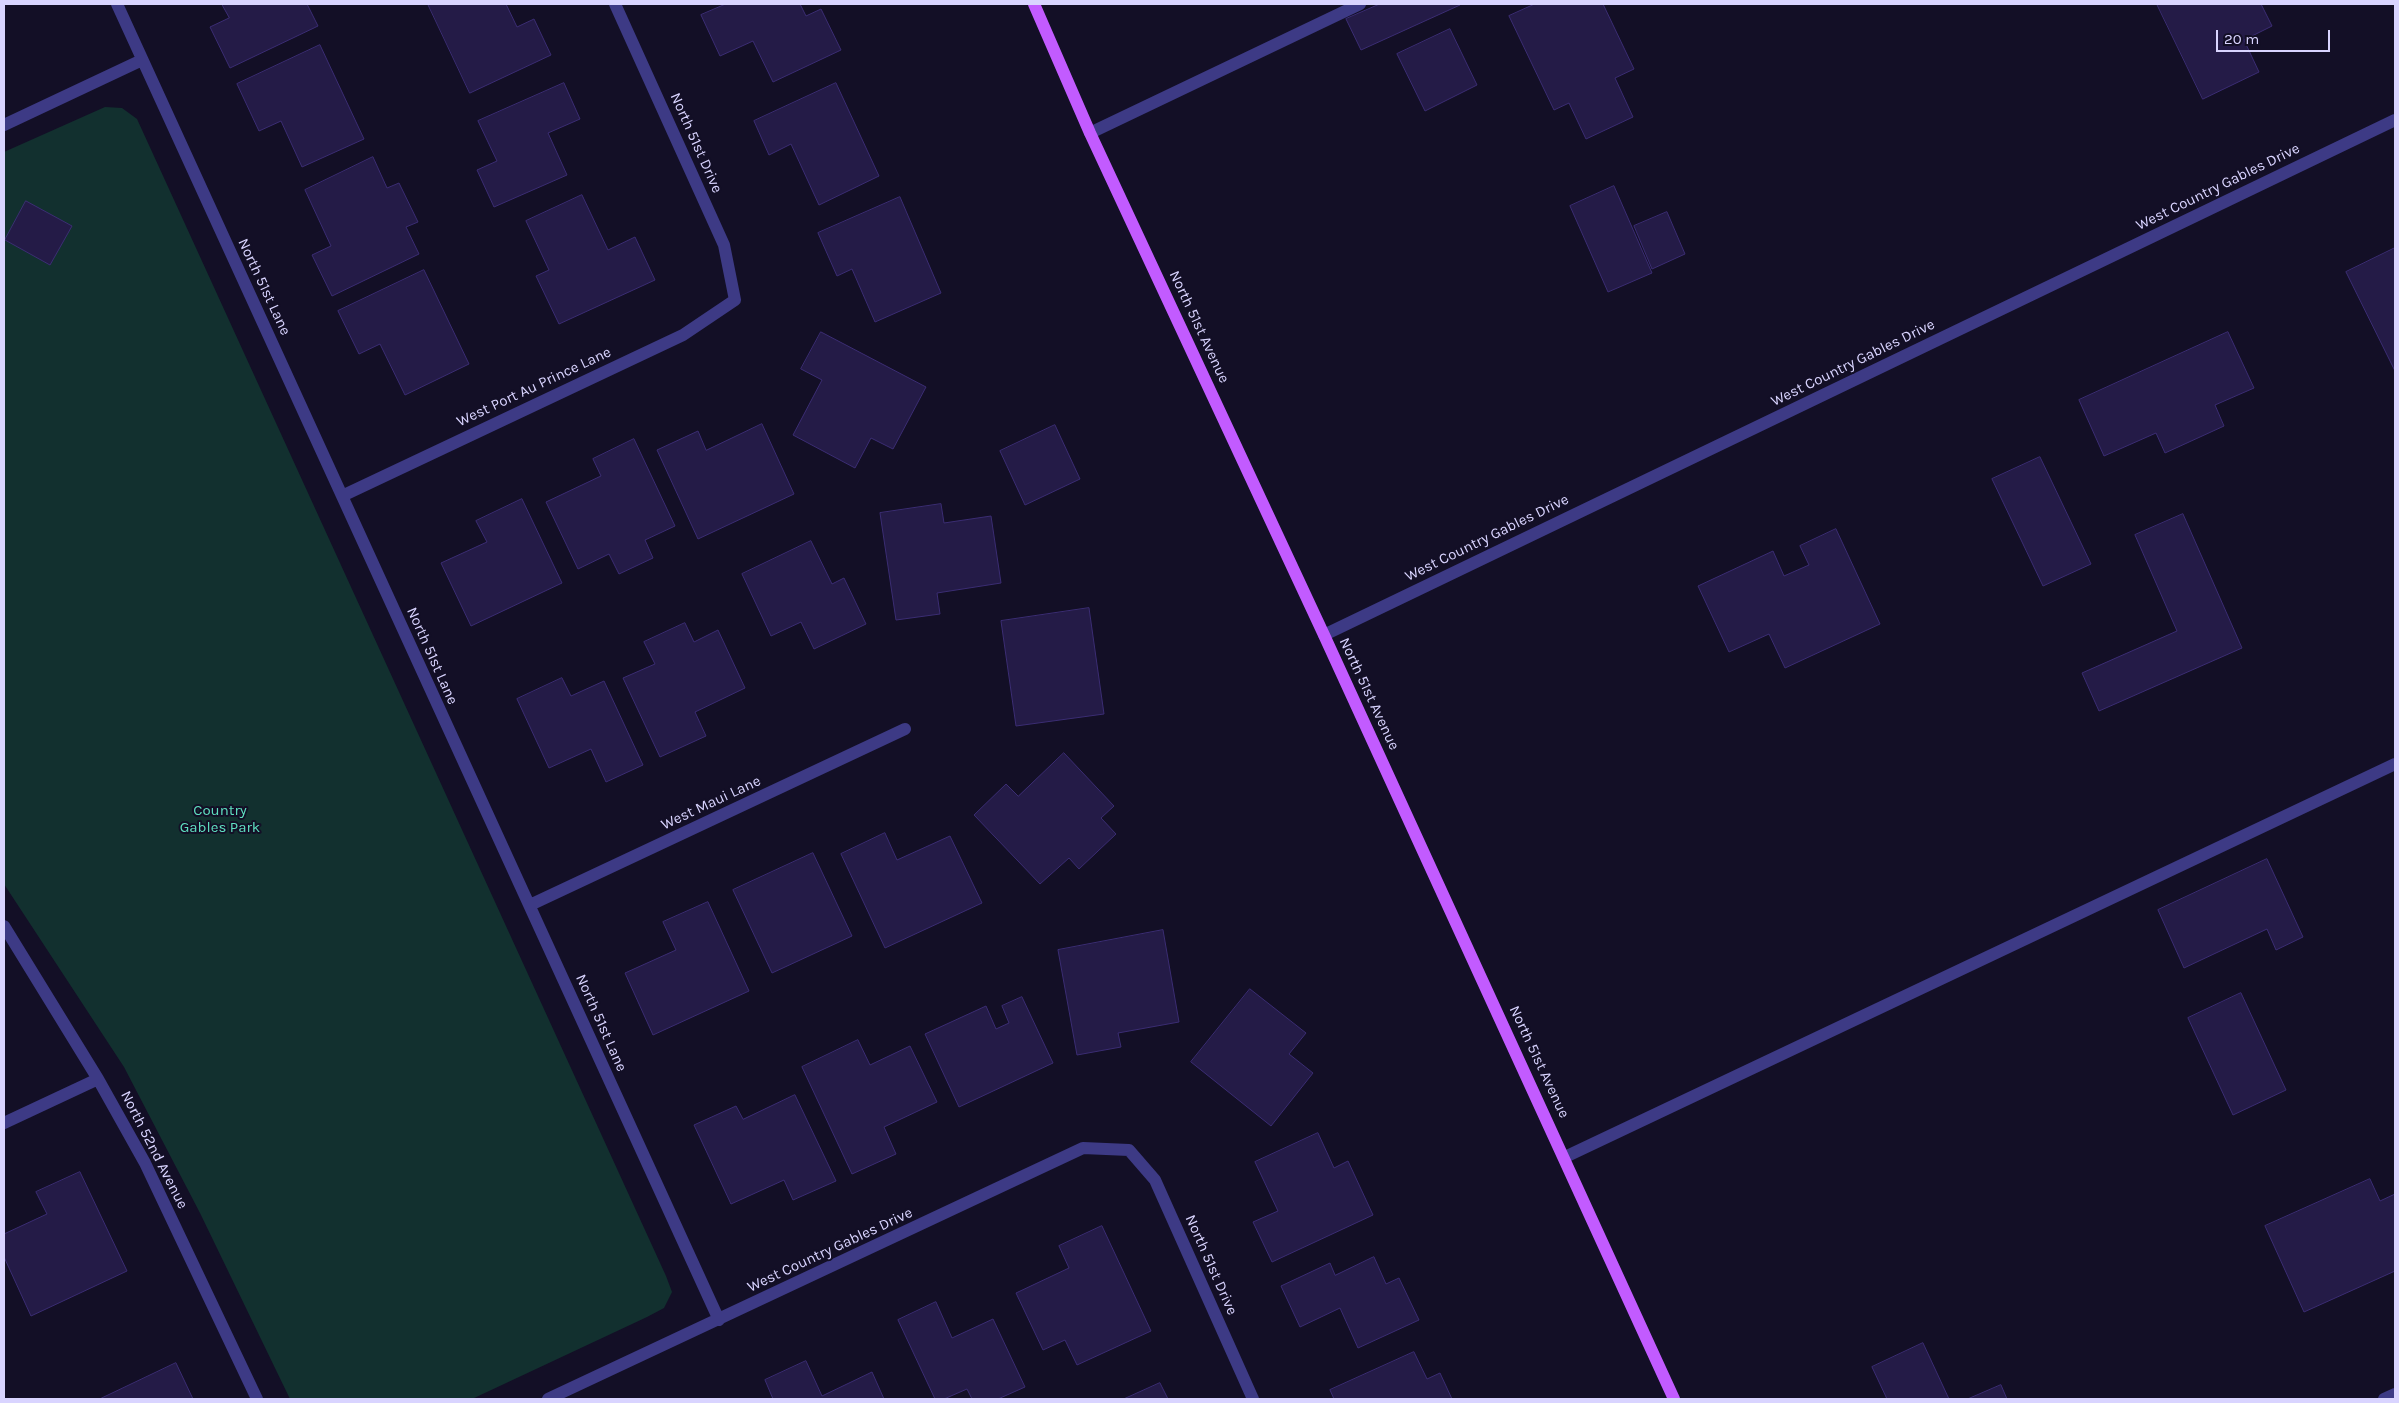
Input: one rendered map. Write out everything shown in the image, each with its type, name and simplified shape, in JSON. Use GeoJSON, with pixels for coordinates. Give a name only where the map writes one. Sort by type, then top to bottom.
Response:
{"type":"FeatureCollection","features":[{"type":"Feature","properties":{"kind":"main road","name":"North 51st Avenue"},"geometry":{"type":"LineString","coordinates":[[1034,4],[1090,133],[1565,1157],[1674,1399]]}},
{"type":"Feature","properties":{"kind":"street","name":"North 51st Lane"},"geometry":{"type":"LineString","coordinates":[[117,4],[718,1320]]}},
{"type":"Feature","properties":{"kind":"street","name":"North 51st Drive"},"geometry":{"type":"LineString","coordinates":[[615,4],[724,245],[735,300]]}},
{"type":"Feature","properties":{"kind":"street"},"geometry":{"type":"LineString","coordinates":[[1090,133],[1360,4]]}},
{"type":"Feature","properties":{"kind":"street"},"geometry":{"type":"LineString","coordinates":[[4,125],[142,60]]}},
{"type":"Feature","properties":{"kind":"street","name":"West Country Gables Drive"},"geometry":{"type":"LineString","coordinates":[[1324,635],[2395,120]]}},
{"type":"Feature","properties":{"kind":"street","name":"West Port Au Prince Lane"},"geometry":{"type":"LineString","coordinates":[[342,496],[683,335],[735,300]]}},
{"type":"Feature","properties":{"kind":"street","name":"West Maui Lane"},"geometry":{"type":"LineString","coordinates":[[530,905],[905,730]]}},
{"type":"Feature","properties":{"kind":"street"},"geometry":{"type":"LineString","coordinates":[[1565,1157],[2395,764]]}},
{"type":"Feature","properties":{"kind":"street","name":"North 52nd Avenue"},"geometry":{"type":"LineString","coordinates":[[4,926],[98,1079],[145,1163],[257,1399]]}},
{"type":"Feature","properties":{"kind":"street"},"geometry":{"type":"LineString","coordinates":[[4,1123],[98,1079]]}},
{"type":"Feature","properties":{"kind":"street","name":"West Country Gables Drive"},"geometry":{"type":"LineString","coordinates":[[548,1399],[1083,1148],[1129,1150]]}},
{"type":"Feature","properties":{"kind":"street","name":"North 51st Drive"},"geometry":{"type":"LineString","coordinates":[[1129,1150],[1155,1180],[1253,1399]]}},
{"type":"Feature","properties":{"kind":"street"},"geometry":{"type":"LineString","coordinates":[[2384,1399],[2395,1394]]}},
{"type":"Feature","properties":{"kind":"green space","name":"Country Gables Park"},"geometry":{"type":"Polygon","coordinates":[[[105,107],[122,108],[137,119],[672,1292],[664,1308],[472,1399],[290,1399],[200,1213],[124,1067],[4,884],[4,152],[105,107]]]}},
{"type":"Feature","properties":{"kind":"building"},"geometry":{"type":"Polygon","coordinates":[[[222,4],[307,4],[318,26],[230,68],[210,27],[229,18],[222,4]]]}},
{"type":"Feature","properties":{"kind":"building"},"geometry":{"type":"Polygon","coordinates":[[[428,4],[506,4],[517,27],[534,19],[551,55],[470,93],[428,4]]]}},
{"type":"Feature","properties":{"kind":"building"},"geometry":{"type":"Polygon","coordinates":[[[726,4],[800,4],[806,16],[821,9],[841,50],[773,82],[753,41],[720,56],[701,15],[726,4]]]}},
{"type":"Feature","properties":{"kind":"building"},"geometry":{"type":"Polygon","coordinates":[[[1380,4],[1460,5],[1361,50],[1346,19],[1380,4]]]}},
{"type":"Feature","properties":{"kind":"building"},"geometry":{"type":"Polygon","coordinates":[[[1535,4],[1603,4],[1634,69],[1615,78],[1633,117],[1586,139],[1569,103],[1554,110],[1509,16],[1535,4]]]}},
{"type":"Feature","properties":{"kind":"building"},"geometry":{"type":"Polygon","coordinates":[[[2157,4],[2261,4],[2272,26],[2244,40],[2259,72],[2203,99],[2157,4]]]}},
{"type":"Feature","properties":{"kind":"building"},"geometry":{"type":"Polygon","coordinates":[[[1450,29],[1477,85],[1425,111],[1397,54],[1450,29]]]}},
{"type":"Feature","properties":{"kind":"building"},"geometry":{"type":"Polygon","coordinates":[[[320,45],[364,139],[302,167],[281,121],[259,131],[237,84],[320,45]]]}},
{"type":"Feature","properties":{"kind":"building"},"geometry":{"type":"Polygon","coordinates":[[[564,83],[580,119],[548,133],[567,175],[494,207],[477,170],[497,161],[478,121],[564,83]]]}},
{"type":"Feature","properties":{"kind":"building"},"geometry":{"type":"Polygon","coordinates":[[[836,83],[879,176],[819,205],[791,144],[769,155],[754,121],[836,83]]]}},
{"type":"Feature","properties":{"kind":"building"},"geometry":{"type":"Polygon","coordinates":[[[373,157],[387,188],[399,183],[418,222],[406,227],[419,254],[332,296],[312,255],[331,246],[305,190],[373,157]]]}},
{"type":"Feature","properties":{"kind":"building"},"geometry":{"type":"Polygon","coordinates":[[[1614,186],[1652,273],[1608,292],[1570,206],[1614,186]]]}},
{"type":"Feature","properties":{"kind":"building"},"geometry":{"type":"Polygon","coordinates":[[[582,195],[608,250],[635,237],[655,280],[559,324],[536,276],[549,270],[526,221],[582,195]]]}},
{"type":"Feature","properties":{"kind":"building"},"geometry":{"type":"Polygon","coordinates":[[[900,197],[941,293],[875,322],[852,269],[837,276],[818,233],[900,197]]]}},
{"type":"Feature","properties":{"kind":"building"},"geometry":{"type":"Polygon","coordinates":[[[26,201],[72,226],[50,265],[5,240],[26,201]]]}},
{"type":"Feature","properties":{"kind":"building"},"geometry":{"type":"Polygon","coordinates":[[[1667,212],[1685,254],[1652,269],[1634,226],[1667,212]]]}},
{"type":"Feature","properties":{"kind":"building"},"geometry":{"type":"Polygon","coordinates":[[[2395,248],[2395,371],[2346,272],[2395,248]]]}},
{"type":"Feature","properties":{"kind":"building"},"geometry":{"type":"Polygon","coordinates":[[[424,270],[469,364],[405,395],[380,344],[359,354],[338,311],[424,270]]]}},
{"type":"Feature","properties":{"kind":"building"},"geometry":{"type":"Polygon","coordinates":[[[821,332],[926,387],[893,449],[871,438],[855,468],[793,435],[822,380],[801,369],[821,332]]]}},
{"type":"Feature","properties":{"kind":"building"},"geometry":{"type":"Polygon","coordinates":[[[2228,332],[2254,388],[2215,405],[2224,426],[2165,453],[2156,433],[2104,456],[2079,400],[2228,332]]]}},
{"type":"Feature","properties":{"kind":"building"},"geometry":{"type":"Polygon","coordinates":[[[762,424],[794,494],[698,539],[657,450],[698,431],[706,450],[762,424]]]}},
{"type":"Feature","properties":{"kind":"building"},"geometry":{"type":"Polygon","coordinates":[[[1055,425],[1080,479],[1025,505],[1000,451],[1055,425]]]}},
{"type":"Feature","properties":{"kind":"building"},"geometry":{"type":"Polygon","coordinates":[[[634,439],[675,526],[645,540],[653,558],[619,574],[609,554],[578,569],[546,502],[601,476],[593,459],[634,439]]]}},
{"type":"Feature","properties":{"kind":"building"},"geometry":{"type":"Polygon","coordinates":[[[2040,457],[2091,564],[2043,586],[1992,479],[2040,457]]]}},
{"type":"Feature","properties":{"kind":"building"},"geometry":{"type":"Polygon","coordinates":[[[522,499],[562,583],[471,626],[441,563],[487,542],[476,521],[522,499]]]}},
{"type":"Feature","properties":{"kind":"building"},"geometry":{"type":"Polygon","coordinates":[[[941,504],[944,523],[991,516],[1001,583],[937,593],[940,614],[896,620],[880,513],[941,504]]]}},
{"type":"Feature","properties":{"kind":"building"},"geometry":{"type":"Polygon","coordinates":[[[2183,514],[2242,648],[2099,711],[2082,673],[2177,631],[2135,535],[2183,514]]]}},
{"type":"Feature","properties":{"kind":"building"},"geometry":{"type":"Polygon","coordinates":[[[1836,529],[1880,624],[1785,668],[1769,634],[1729,652],[1698,586],[1773,551],[1784,576],[1809,565],[1800,546],[1836,529]]]}},
{"type":"Feature","properties":{"kind":"building"},"geometry":{"type":"Polygon","coordinates":[[[811,541],[832,584],[844,578],[866,624],[814,649],[801,622],[771,636],[742,574],[811,541]]]}},
{"type":"Feature","properties":{"kind":"building"},"geometry":{"type":"Polygon","coordinates":[[[1089,608],[1104,714],[1016,726],[1001,621],[1089,608]]]}},
{"type":"Feature","properties":{"kind":"building"},"geometry":{"type":"Polygon","coordinates":[[[685,623],[694,642],[718,630],[745,688],[695,712],[706,736],[660,757],[623,678],[655,664],[644,642],[685,623]]]}},
{"type":"Feature","properties":{"kind":"building"},"geometry":{"type":"Polygon","coordinates":[[[562,678],[571,696],[604,681],[643,765],[606,782],[591,749],[549,768],[517,699],[562,678]]]}},
{"type":"Feature","properties":{"kind":"building"},"geometry":{"type":"Polygon","coordinates":[[[1064,753],[1114,806],[1101,818],[1116,834],[1079,869],[1069,858],[1040,884],[974,815],[1006,784],[1018,796],[1064,753]]]}},
{"type":"Feature","properties":{"kind":"building"},"geometry":{"type":"Polygon","coordinates":[[[885,833],[897,860],[950,836],[982,903],[885,948],[841,854],[885,833]]]}},
{"type":"Feature","properties":{"kind":"building"},"geometry":{"type":"Polygon","coordinates":[[[813,853],[852,936],[772,973],[733,890],[813,853]]]}},
{"type":"Feature","properties":{"kind":"building"},"geometry":{"type":"Polygon","coordinates":[[[2267,859],[2303,937],[2276,950],[2267,929],[2184,968],[2158,910],[2267,859]]]}},
{"type":"Feature","properties":{"kind":"building"},"geometry":{"type":"Polygon","coordinates":[[[708,902],[749,991],[653,1035],[625,973],[676,950],[663,922],[708,902]]]}},
{"type":"Feature","properties":{"kind":"building"},"geometry":{"type":"Polygon","coordinates":[[[1163,930],[1179,1022],[1118,1033],[1121,1047],[1077,1055],[1058,950],[1163,930]]]}},
{"type":"Feature","properties":{"kind":"building"},"geometry":{"type":"Polygon","coordinates":[[[1250,989],[1306,1033],[1289,1054],[1313,1073],[1271,1126],[1191,1062],[1250,989]]]}},
{"type":"Feature","properties":{"kind":"building"},"geometry":{"type":"Polygon","coordinates":[[[2241,993],[2286,1090],[2233,1115],[2188,1018],[2241,993]]]}},
{"type":"Feature","properties":{"kind":"building"},"geometry":{"type":"Polygon","coordinates":[[[1022,997],[1053,1063],[959,1107],[925,1034],[986,1006],[996,1029],[1009,1023],[1002,1006],[1022,997]]]}},
{"type":"Feature","properties":{"kind":"building"},"geometry":{"type":"Polygon","coordinates":[[[858,1040],[870,1065],[910,1046],[937,1102],[884,1127],[896,1154],[852,1174],[802,1067],[858,1040]]]}},
{"type":"Feature","properties":{"kind":"building"},"geometry":{"type":"Polygon","coordinates":[[[795,1095],[836,1181],[793,1200],[784,1180],[731,1204],[694,1125],[736,1106],[743,1119],[795,1095]]]}},
{"type":"Feature","properties":{"kind":"building"},"geometry":{"type":"Polygon","coordinates":[[[1318,1133],[1334,1168],[1348,1161],[1373,1215],[1272,1262],[1253,1222],[1278,1211],[1255,1162],[1318,1133]]]}},
{"type":"Feature","properties":{"kind":"building"},"geometry":{"type":"Polygon","coordinates":[[[80,1172],[127,1271],[31,1316],[4,1257],[4,1234],[47,1214],[36,1192],[80,1172]]]}},
{"type":"Feature","properties":{"kind":"building"},"geometry":{"type":"Polygon","coordinates":[[[2370,1179],[2380,1201],[2395,1194],[2395,1271],[2304,1312],[2265,1226],[2370,1179]]]}},
{"type":"Feature","properties":{"kind":"building"},"geometry":{"type":"Polygon","coordinates":[[[1102,1226],[1151,1331],[1077,1365],[1065,1340],[1043,1350],[1016,1293],[1069,1268],[1059,1246],[1102,1226]]]}},
{"type":"Feature","properties":{"kind":"building"},"geometry":{"type":"Polygon","coordinates":[[[1374,1257],[1386,1284],[1399,1278],[1419,1320],[1358,1348],[1340,1308],[1300,1327],[1281,1286],[1330,1263],[1335,1275],[1374,1257]]]}},
{"type":"Feature","properties":{"kind":"building"},"geometry":{"type":"Polygon","coordinates":[[[936,1302],[952,1338],[993,1319],[1025,1387],[998,1399],[972,1399],[967,1389],[944,1399],[935,1399],[898,1320],[936,1302]]]}},
{"type":"Feature","properties":{"kind":"building"},"geometry":{"type":"Polygon","coordinates":[[[1923,1343],[1949,1399],[1887,1399],[1872,1367],[1923,1343]]]}},
{"type":"Feature","properties":{"kind":"building"},"geometry":{"type":"Polygon","coordinates":[[[1414,1352],[1427,1379],[1440,1373],[1452,1399],[1334,1399],[1330,1390],[1414,1352]]]}},
{"type":"Feature","properties":{"kind":"building"},"geometry":{"type":"Polygon","coordinates":[[[806,1361],[822,1396],[872,1372],[884,1399],[773,1399],[765,1380],[806,1361]]]}},
{"type":"Feature","properties":{"kind":"building"},"geometry":{"type":"Polygon","coordinates":[[[176,1363],[193,1399],[100,1399],[176,1363]]]}},
{"type":"Feature","properties":{"kind":"building"},"geometry":{"type":"Polygon","coordinates":[[[1160,1383],[1168,1399],[1124,1399],[1160,1383]]]}},
{"type":"Feature","properties":{"kind":"building"},"geometry":{"type":"Polygon","coordinates":[[[2001,1385],[2007,1399],[1968,1399],[2001,1385]]]}}]}
